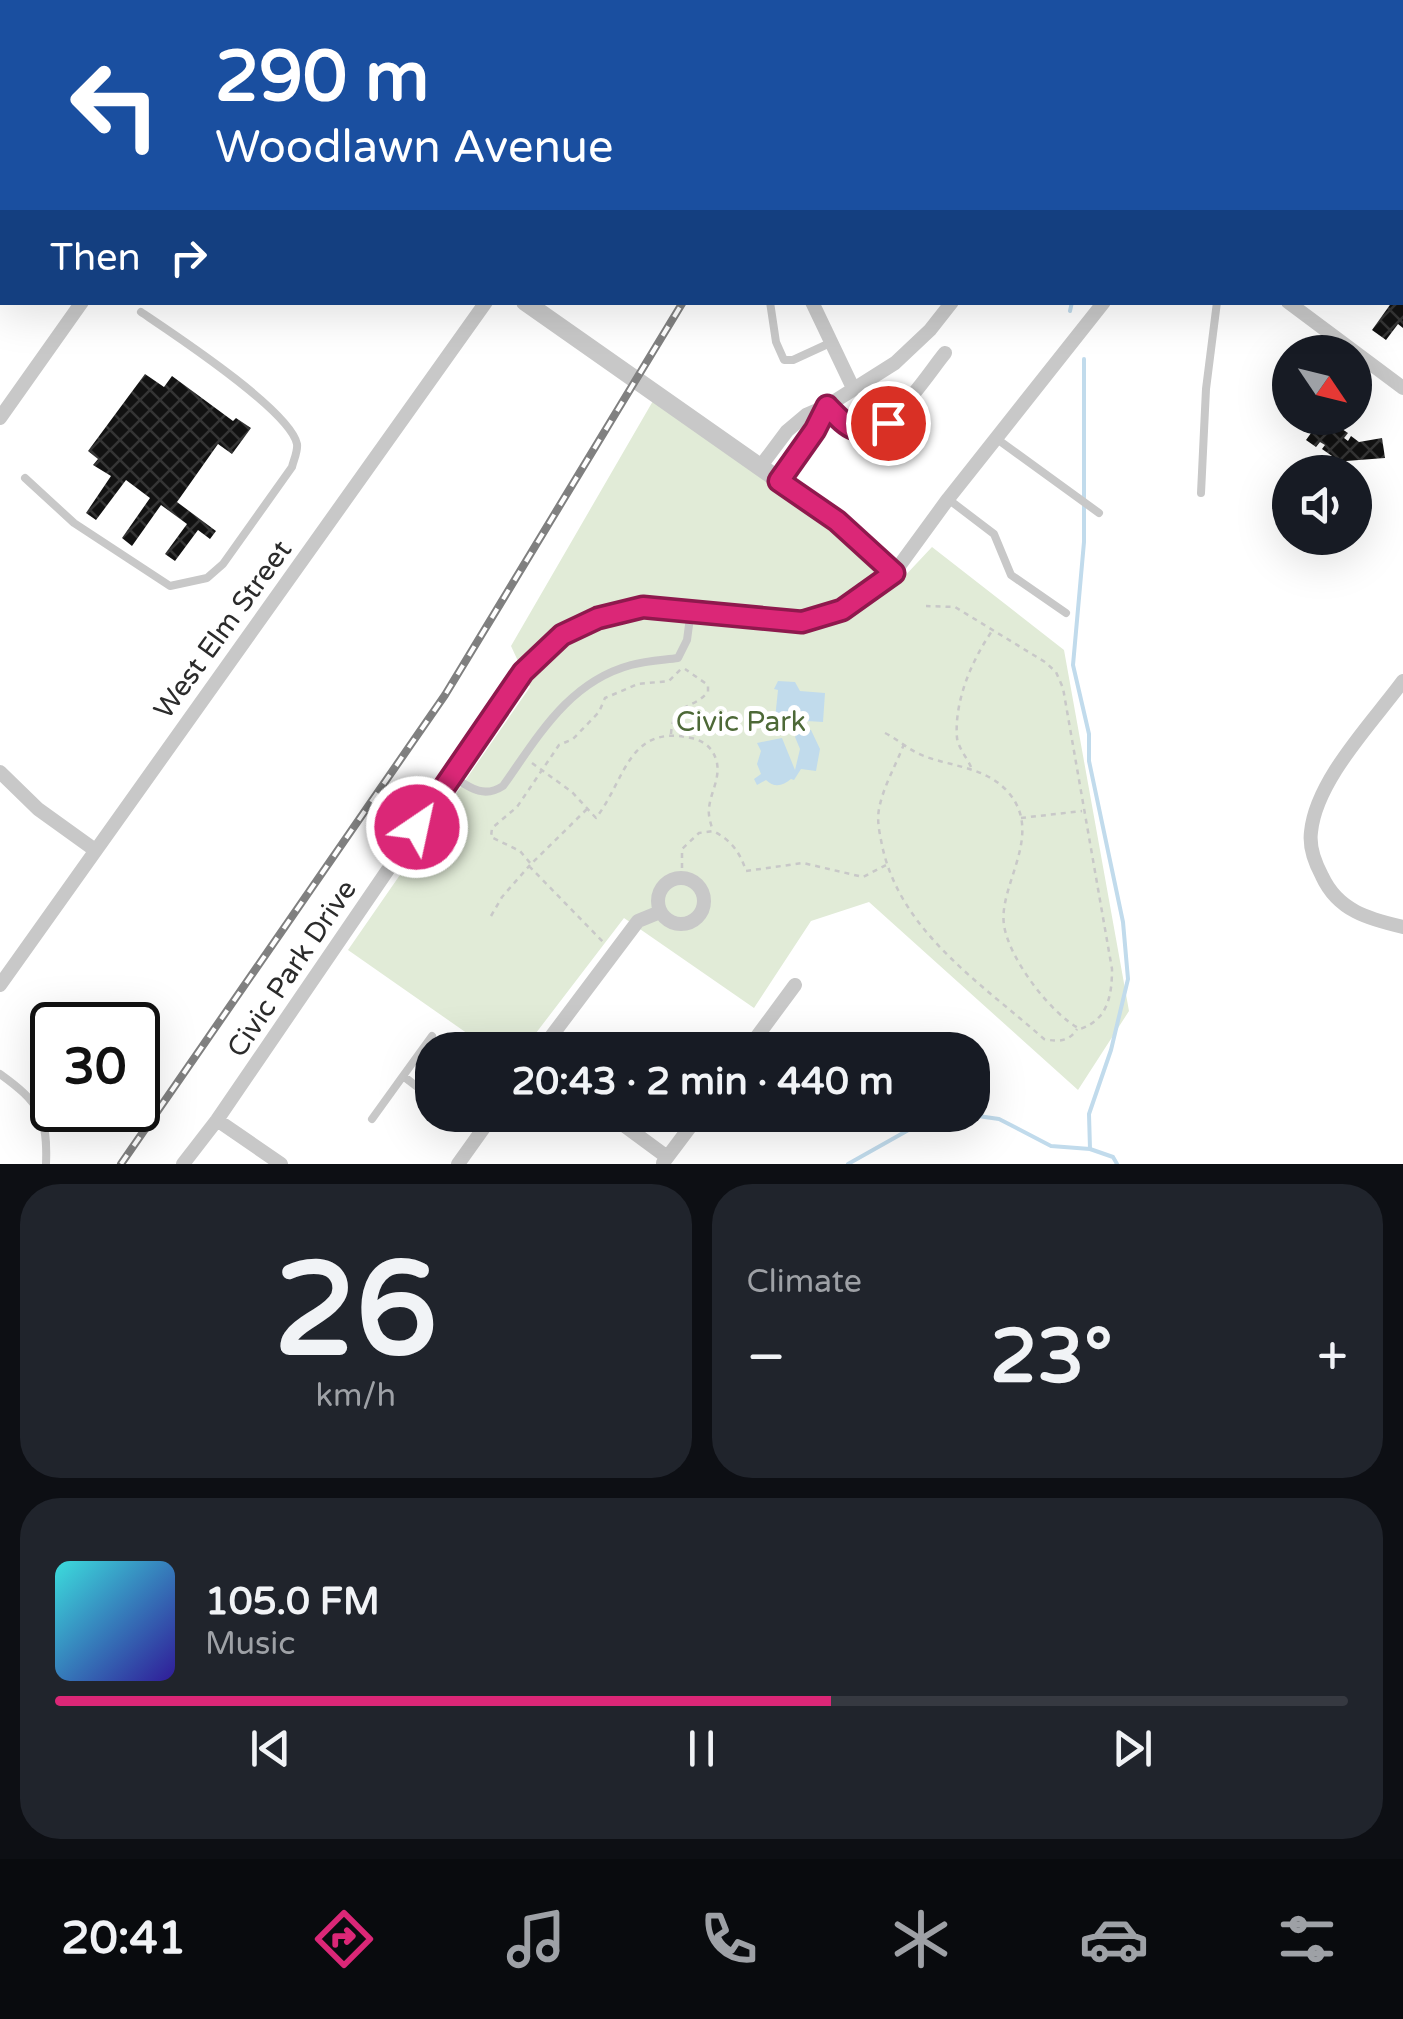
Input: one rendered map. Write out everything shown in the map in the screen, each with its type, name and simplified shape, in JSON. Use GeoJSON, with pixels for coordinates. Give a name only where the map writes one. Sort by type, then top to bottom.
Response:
{"type":"FeatureCollection","features":[{"type":"Feature","properties":{"kind":"street"},"geometry":{"type":"LineString","coordinates":[[0,418],[76,305]]}},
{"type":"Feature","properties":{"kind":"street","name":"West Elm Street"},"geometry":{"type":"LineString","coordinates":[[0,985],[484,305]]}},
{"type":"Feature","properties":{"kind":"street"},"geometry":{"type":"LineString","coordinates":[[529,305],[837,521],[894,573]]}},
{"type":"Feature","properties":{"kind":"street"},"geometry":{"type":"LineString","coordinates":[[813,305],[853,388]]}},
{"type":"Feature","properties":{"kind":"street"},"geometry":{"type":"LineString","coordinates":[[760,467],[787,431],[806,415],[895,363],[950,305]]}},
{"type":"Feature","properties":{"kind":"street","name":"Civic Park Drive"},"geometry":{"type":"LineString","coordinates":[[183,1164],[523,672],[562,635],[598,618],[643,607],[802,622],[842,610],[894,573],[1102,305]]}},
{"type":"Feature","properties":{"kind":"street"},"geometry":{"type":"LineString","coordinates":[[1292,305],[1403,388]]}},
{"type":"Feature","properties":{"kind":"street"},"geometry":{"type":"LineString","coordinates":[[827,406],[848,428],[867,432],[888,423],[945,353]]}},
{"type":"Feature","properties":{"kind":"street"},"geometry":{"type":"LineString","coordinates":[[779,481],[827,406]]}},
{"type":"Feature","properties":{"kind":"street"},"geometry":{"type":"LineString","coordinates":[[1403,681],[1332,776],[1311,831],[1317,867],[1334,897],[1368,919],[1403,927]]}},
{"type":"Feature","properties":{"kind":"street"},"geometry":{"type":"LineString","coordinates":[[0,772],[38,809],[96,850]]}},
{"type":"Feature","properties":{"kind":"street"},"geometry":{"type":"LineString","coordinates":[[682,878],[702,890],[704,898],[701,913],[684,925],[670,922],[660,912],[658,896],[667,882],[682,878]]}},
{"type":"Feature","properties":{"kind":"street"},"geometry":{"type":"LineString","coordinates":[[554,1032],[638,921],[660,912]]}},
{"type":"Feature","properties":{"kind":"street"},"geometry":{"type":"LineString","coordinates":[[760,1032],[795,985]]}},
{"type":"Feature","properties":{"kind":"street"},"geometry":{"type":"LineString","coordinates":[[217,1120],[281,1164]]}},
{"type":"Feature","properties":{"kind":"street"},"geometry":{"type":"LineString","coordinates":[[631,1132],[669,1162],[688,1132]]}},
{"type":"Feature","properties":{"kind":"street"},"geometry":{"type":"LineString","coordinates":[[458,1164],[480,1133]]}},
{"type":"Feature","properties":{"kind":"lane"},"geometry":{"type":"LineString","coordinates":[[770,305],[776,342],[784,360],[793,360],[830,343]]}},
{"type":"Feature","properties":{"kind":"lane"},"geometry":{"type":"LineString","coordinates":[[1201,493],[1206,389],[1217,305]]}},
{"type":"Feature","properties":{"kind":"lane"},"geometry":{"type":"LineString","coordinates":[[25,478],[74,523],[170,586],[207,578],[223,564],[292,466],[296,441],[286,423],[222,369],[141,312]]}},
{"type":"Feature","properties":{"kind":"lane"},"geometry":{"type":"LineString","coordinates":[[996,439],[1098,513]]}},
{"type":"Feature","properties":{"kind":"lane"},"geometry":{"type":"LineString","coordinates":[[948,499],[994,534],[1011,576],[1066,613]]}},
{"type":"Feature","properties":{"kind":"lane"},"geometry":{"type":"LineString","coordinates":[[452,776],[472,789],[492,794],[503,786],[570,696],[599,677],[632,664],[680,662],[691,610]]}},
{"type":"Feature","properties":{"kind":"lane"},"geometry":{"type":"LineString","coordinates":[[372,1119],[415,1059]]}},
{"type":"Feature","properties":{"kind":"lane"},"geometry":{"type":"LineString","coordinates":[[0,1074],[34,1102],[44,1117],[46,1164]]}},
{"type":"Feature","properties":{"kind":"lane"},"geometry":{"type":"LineString","coordinates":[[403,1076],[415,1085]]}},
{"type":"Feature","properties":{"kind":"path"},"geometry":{"type":"LineString","coordinates":[[905,743],[879,806],[878,821],[887,864],[909,911],[948,956],[1044,1039],[1068,1039],[1106,1009],[1112,993],[1109,940],[1063,688],[1056,672],[1045,662],[955,607],[926,606]]}},
{"type":"Feature","properties":{"kind":"path"},"geometry":{"type":"LineString","coordinates":[[972,768],[957,741],[960,710],[970,668],[992,630]]}},
{"type":"Feature","properties":{"kind":"path"},"geometry":{"type":"LineString","coordinates":[[613,953],[520,851],[491,837],[492,828],[518,807],[559,746],[573,739],[599,712],[605,698],[638,684],[670,680],[680,662],[686,672],[708,684],[708,692],[701,700],[680,709],[672,720],[670,736]]}},
{"type":"Feature","properties":{"kind":"path"},"geometry":{"type":"LineString","coordinates":[[885,733],[924,756],[972,768],[1006,790],[1021,818],[1022,836],[1004,924],[1029,979],[1078,1028]]}},
{"type":"Feature","properties":{"kind":"path"},"geometry":{"type":"LineString","coordinates":[[524,756],[572,792],[596,818],[638,748],[656,736],[699,740],[711,748],[717,764],[716,789],[708,810],[712,832]]}},
{"type":"Feature","properties":{"kind":"path"},"geometry":{"type":"LineString","coordinates":[[490,916],[530,865],[587,809]]}},
{"type":"Feature","properties":{"kind":"path"},"geometry":{"type":"LineString","coordinates":[[1021,818],[1084,811]]}},
{"type":"Feature","properties":{"kind":"path"},"geometry":{"type":"LineString","coordinates":[[682,878],[682,849],[699,833],[712,832],[733,845],[746,870],[803,862],[863,877],[887,864]]}},
{"type":"Feature","properties":{"kind":"green space","name":"Civic Park"},"geometry":{"type":"Polygon","coordinates":[[[657,394],[869,548],[901,580],[932,547],[1064,650],[1129,1011],[1078,1090],[869,902],[811,921],[754,1008],[624,918],[537,1032],[465,1032],[348,950],[530,687],[511,646],[657,394]]]}},
{"type":"Feature","properties":{"kind":"water"},"geometry":{"type":"Polygon","coordinates":[[[778,681],[795,682],[800,691],[825,693],[823,722],[775,719],[778,690],[774,689],[778,681]]]}},
{"type":"Feature","properties":{"kind":"water"},"geometry":{"type":"Polygon","coordinates":[[[801,727],[811,730],[820,749],[816,771],[801,769],[794,780],[782,785],[766,780],[757,785],[754,779],[761,774],[757,764],[761,751],[757,743],[782,738],[795,770],[800,749],[795,737],[801,727]]]}},
{"type":"Feature","properties":{"kind":"building"},"geometry":{"type":"Polygon","coordinates":[[[1390,305],[1403,305],[1403,328],[1398,324],[1386,340],[1372,330],[1390,305]]]}},
{"type":"Feature","properties":{"kind":"building"},"geometry":{"type":"Polygon","coordinates":[[[145,374],[164,387],[172,376],[233,421],[236,418],[251,428],[232,454],[218,444],[177,502],[216,531],[210,539],[198,530],[175,561],[165,554],[187,524],[161,505],[132,546],[122,538],[150,498],[126,480],[96,520],[86,513],[111,476],[93,465],[98,459],[88,451],[145,374]]]}},
{"type":"Feature","properties":{"kind":"building"},"geometry":{"type":"Polygon","coordinates":[[[1310,435],[1346,435],[1344,438],[1348,441],[1351,436],[1359,442],[1382,438],[1385,458],[1331,455],[1322,449],[1325,445],[1320,442],[1316,447],[1306,440],[1310,435]]]}},
{"type":"Feature","properties":{"kind":"waterway"},"geometry":{"type":"LineString","coordinates":[[1070,311],[1071,305]]}},
{"type":"Feature","properties":{"kind":"waterway"},"geometry":{"type":"LineString","coordinates":[[1084,359],[1084,542],[1073,665],[1123,922],[1128,979],[1111,1050],[1089,1114],[1090,1149]]}},
{"type":"Feature","properties":{"kind":"waterway"},"geometry":{"type":"LineString","coordinates":[[990,1118],[1051,1146],[1090,1149],[1113,1157],[1117,1164]]}},
{"type":"Feature","properties":{"kind":"waterway"},"geometry":{"type":"LineString","coordinates":[[848,1164],[905,1132]]}},
{"type":"Feature","properties":{"kind":"railway"},"geometry":{"type":"LineString","coordinates":[[121,1164],[445,695],[681,305]]}},
{"type":"Feature","properties":{"kind":"route"},"geometry":{"type":"LineString","coordinates":[[417,827],[523,672],[562,635],[598,618],[643,607],[802,622],[842,610],[894,573],[837,521],[779,481],[827,406],[848,428],[867,432],[888,423]]}}]}
